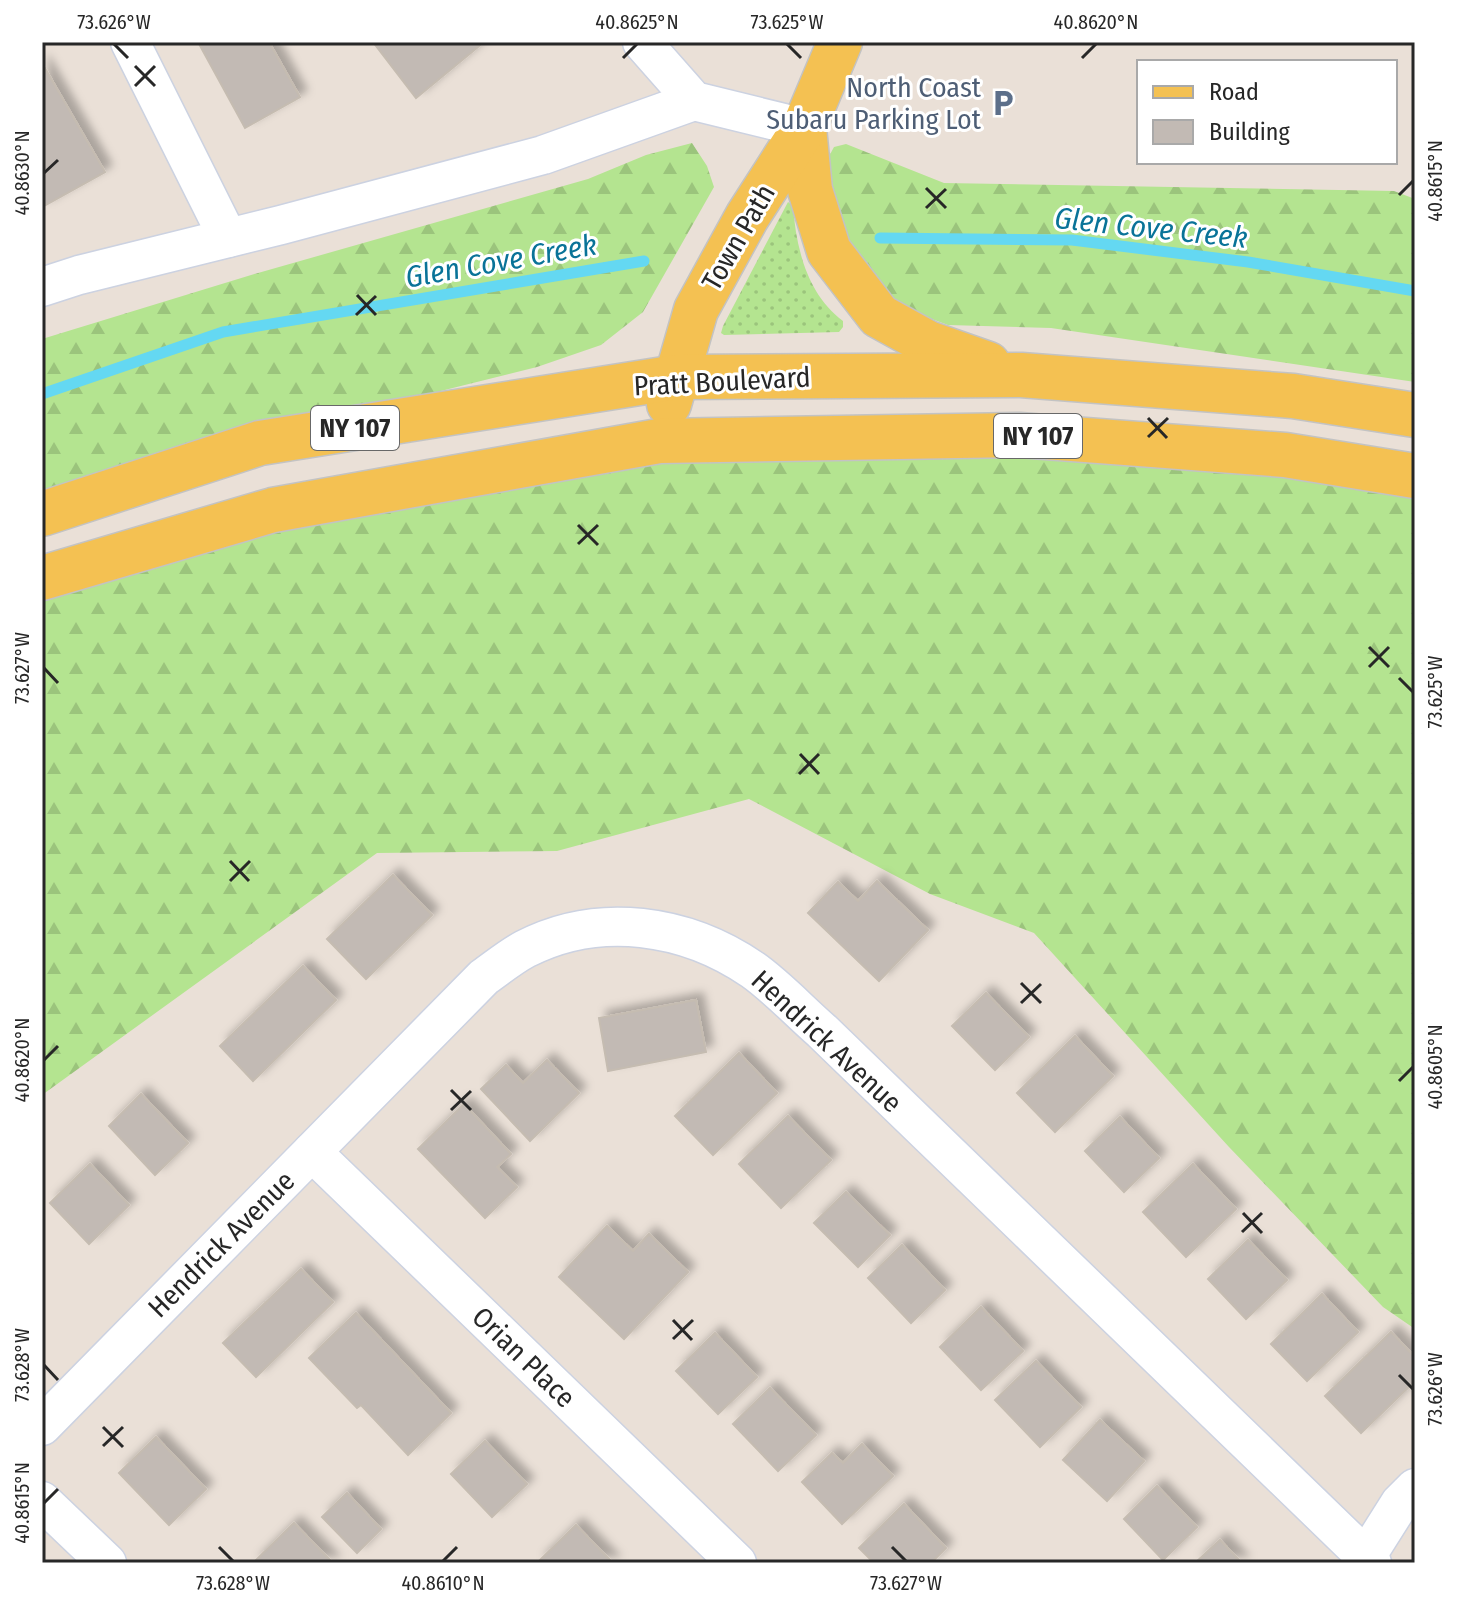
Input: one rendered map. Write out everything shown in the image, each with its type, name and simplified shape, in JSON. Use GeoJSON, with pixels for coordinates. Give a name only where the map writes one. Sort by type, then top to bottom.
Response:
{"type":"FeatureCollection","features":[{"type":"Feature","properties":{"kind":"main road","name":"Town Path"},"geometry":{"type":"LineString","coordinates":[[659,441],[696,310],[747,217],[804,128],[840,42]]}},
{"type":"Feature","properties":{"kind":"main road"},"geometry":{"type":"LineString","coordinates":[[804,128],[810,190],[829,251],[879,316],[928,343],[1021,375]]}},
{"type":"Feature","properties":{"kind":"main road","name":"Pratt Boulevard"},"geometry":{"type":"LineString","coordinates":[[42,514],[260,443],[677,377],[1021,375],[1293,396],[1415,415]]}},
{"type":"Feature","properties":{"kind":"main road","name":"Pratt Boulevard"},"geometry":{"type":"LineString","coordinates":[[42,578],[273,510],[659,441],[1019,435],[1285,455],[1415,476]]}},
{"type":"Feature","properties":{"kind":"street"},"geometry":{"type":"LineString","coordinates":[[130,42],[228,238]]}},
{"type":"Feature","properties":{"kind":"street"},"geometry":{"type":"LineString","coordinates":[[642,42],[694,101]]}},
{"type":"Feature","properties":{"kind":"street"},"geometry":{"type":"LineString","coordinates":[[42,287],[543,155],[694,101],[804,128]]}},
{"type":"Feature","properties":{"kind":"street","name":"Hendrick Avenue"},"geometry":{"type":"LineString","coordinates":[[42,1426],[484,977],[525,949],[575,931],[610,926],[647,927],[701,940],[754,970],[822,1031],[1367,1561],[1400,1503],[1415,1488]]}},
{"type":"Feature","properties":{"kind":"street","name":"Orian Place"},"geometry":{"type":"LineString","coordinates":[[312,1152],[737,1563]]}},
{"type":"Feature","properties":{"kind":"street"},"geometry":{"type":"LineString","coordinates":[[42,1501],[107,1563]]}},
{"type":"Feature","properties":{"kind":"green space"},"geometry":{"type":"Polygon","coordinates":[[[692,143],[707,166],[714,187],[643,312],[601,345],[537,367],[260,436],[42,508],[42,339],[258,273],[588,179],[646,155],[692,143]]]}},
{"type":"Feature","properties":{"kind":"green space"},"geometry":{"type":"Polygon","coordinates":[[[846,144],[944,183],[1394,191],[1415,199],[1415,382],[1051,328],[948,325],[886,302],[850,255],[828,190],[827,160],[834,147],[846,144]]]}},
{"type":"Feature","properties":{"kind":"green space"},"geometry":{"type":"Polygon","coordinates":[[[788,202],[793,206],[797,238],[812,284],[820,298],[843,321],[843,327],[839,332],[724,335],[721,333],[723,326],[788,202]]]}},
{"type":"Feature","properties":{"kind":"green space"},"geometry":{"type":"Polygon","coordinates":[[[806,452],[1118,457],[1415,493],[1415,1329],[1383,1307],[1229,1147],[1034,933],[930,894],[749,799],[557,851],[377,853],[42,1095],[42,599],[323,512],[650,460],[806,452]]]}},
{"type":"Feature","properties":{"kind":"building"},"geometry":{"type":"Polygon","coordinates":[[[198,42],[269,42],[300,97],[245,128],[198,42]]]}},
{"type":"Feature","properties":{"kind":"building"},"geometry":{"type":"Polygon","coordinates":[[[373,42],[484,42],[416,98],[373,42]]]}},
{"type":"Feature","properties":{"kind":"building"},"geometry":{"type":"Polygon","coordinates":[[[42,63],[105,172],[42,207],[42,63]]]}},
{"type":"Feature","properties":{"kind":"building"},"geometry":{"type":"Polygon","coordinates":[[[393,875],[432,915],[366,979],[327,939],[393,875]]]}},
{"type":"Feature","properties":{"kind":"building"},"geometry":{"type":"Polygon","coordinates":[[[877,881],[928,930],[879,981],[808,913],[838,882],[858,901],[877,881]]]}},
{"type":"Feature","properties":{"kind":"building"},"geometry":{"type":"Polygon","coordinates":[[[303,966],[336,1000],[253,1081],[220,1046],[303,966]]]}},
{"type":"Feature","properties":{"kind":"building"},"geometry":{"type":"Polygon","coordinates":[[[986,993],[1029,1037],[995,1070],[952,1026],[986,993]]]}},
{"type":"Feature","properties":{"kind":"building"},"geometry":{"type":"Polygon","coordinates":[[[696,1000],[706,1052],[608,1071],[599,1018],[696,1000]]]}},
{"type":"Feature","properties":{"kind":"building"},"geometry":{"type":"Polygon","coordinates":[[[1075,1036],[1113,1076],[1055,1132],[1017,1093],[1075,1036]]]}},
{"type":"Feature","properties":{"kind":"building"},"geometry":{"type":"Polygon","coordinates":[[[739,1053],[777,1093],[713,1155],[675,1116],[739,1053]]]}},
{"type":"Feature","properties":{"kind":"building"},"geometry":{"type":"Polygon","coordinates":[[[547,1060],[579,1093],[530,1141],[481,1089],[506,1065],[523,1083],[547,1060]]]}},
{"type":"Feature","properties":{"kind":"building"},"geometry":{"type":"Polygon","coordinates":[[[141,1094],[188,1143],[155,1175],[109,1126],[141,1094]]]}},
{"type":"Feature","properties":{"kind":"building"},"geometry":{"type":"Polygon","coordinates":[[[464,1104],[511,1154],[497,1167],[517,1187],[485,1218],[418,1149],[464,1104]]]}},
{"type":"Feature","properties":{"kind":"building"},"geometry":{"type":"Polygon","coordinates":[[[788,1116],[831,1160],[781,1208],[739,1164],[788,1116]]]}},
{"type":"Feature","properties":{"kind":"building"},"geometry":{"type":"Polygon","coordinates":[[[1120,1117],[1159,1158],[1124,1192],[1085,1151],[1120,1117]]]}},
{"type":"Feature","properties":{"kind":"building"},"geometry":{"type":"Polygon","coordinates":[[[90,1164],[129,1205],[89,1244],[50,1203],[90,1164]]]}},
{"type":"Feature","properties":{"kind":"building"},"geometry":{"type":"Polygon","coordinates":[[[1193,1164],[1236,1209],[1186,1257],[1143,1212],[1193,1164]]]}},
{"type":"Feature","properties":{"kind":"building"},"geometry":{"type":"Polygon","coordinates":[[[846,1192],[890,1235],[858,1267],[814,1223],[846,1192]]]}},
{"type":"Feature","properties":{"kind":"building"},"geometry":{"type":"Polygon","coordinates":[[[607,1226],[633,1251],[649,1234],[688,1272],[624,1339],[559,1277],[607,1226]]]}},
{"type":"Feature","properties":{"kind":"building"},"geometry":{"type":"Polygon","coordinates":[[[1248,1240],[1287,1280],[1246,1319],[1208,1279],[1248,1240]]]}},
{"type":"Feature","properties":{"kind":"building"},"geometry":{"type":"Polygon","coordinates":[[[902,1245],[945,1290],[911,1323],[868,1278],[902,1245]]]}},
{"type":"Feature","properties":{"kind":"building"},"geometry":{"type":"Polygon","coordinates":[[[301,1269],[333,1302],[256,1377],[223,1343],[301,1269]]]}},
{"type":"Feature","properties":{"kind":"building"},"geometry":{"type":"Polygon","coordinates":[[[1322,1294],[1358,1332],[1307,1381],[1271,1344],[1322,1294]]]}},
{"type":"Feature","properties":{"kind":"building"},"geometry":{"type":"Polygon","coordinates":[[[981,1307],[1023,1351],[981,1390],[940,1347],[981,1307]]]}},
{"type":"Feature","properties":{"kind":"building"},"geometry":{"type":"Polygon","coordinates":[[[356,1313],[451,1413],[408,1455],[361,1405],[357,1408],[309,1358],[356,1313]]]}},
{"type":"Feature","properties":{"kind":"building"},"geometry":{"type":"Polygon","coordinates":[[[1391,1332],[1415,1357],[1415,1381],[1361,1433],[1325,1396],[1391,1332]]]}},
{"type":"Feature","properties":{"kind":"building"},"geometry":{"type":"Polygon","coordinates":[[[715,1333],[757,1377],[718,1414],[676,1371],[715,1333]]]}},
{"type":"Feature","properties":{"kind":"building"},"geometry":{"type":"Polygon","coordinates":[[[1036,1361],[1081,1407],[1040,1447],[995,1400],[1036,1361]]]}},
{"type":"Feature","properties":{"kind":"building"},"geometry":{"type":"Polygon","coordinates":[[[770,1388],[816,1435],[778,1471],[733,1424],[770,1388]]]}},
{"type":"Feature","properties":{"kind":"building"},"geometry":{"type":"Polygon","coordinates":[[[1100,1420],[1144,1461],[1107,1501],[1063,1460],[1100,1420]]]}},
{"type":"Feature","properties":{"kind":"building"},"geometry":{"type":"Polygon","coordinates":[[[156,1437],[206,1489],[169,1525],[119,1473],[156,1437]]]}},
{"type":"Feature","properties":{"kind":"building"},"geometry":{"type":"Polygon","coordinates":[[[485,1441],[527,1484],[492,1517],[451,1474],[485,1441]]]}},
{"type":"Feature","properties":{"kind":"building"},"geometry":{"type":"Polygon","coordinates":[[[862,1444],[893,1476],[842,1524],[802,1482],[832,1453],[843,1463],[862,1444]]]}},
{"type":"Feature","properties":{"kind":"building"},"geometry":{"type":"Polygon","coordinates":[[[1157,1486],[1197,1527],[1163,1560],[1124,1519],[1157,1486]]]}},
{"type":"Feature","properties":{"kind":"building"},"geometry":{"type":"Polygon","coordinates":[[[347,1493],[381,1529],[357,1553],[322,1517],[347,1493]]]}},
{"type":"Feature","properties":{"kind":"building"},"geometry":{"type":"Polygon","coordinates":[[[904,1504],[946,1548],[931,1563],[874,1563],[859,1548],[904,1504]]]}},
{"type":"Feature","properties":{"kind":"building"},"geometry":{"type":"Polygon","coordinates":[[[294,1523],[333,1563],[253,1563],[294,1523]]]}},
{"type":"Feature","properties":{"kind":"building"},"geometry":{"type":"Polygon","coordinates":[[[576,1525],[613,1563],[538,1563],[538,1562],[576,1525]]]}},
{"type":"Feature","properties":{"kind":"building"},"geometry":{"type":"Polygon","coordinates":[[[1220,1540],[1242,1563],[1195,1563],[1220,1540]]]}},
{"type":"Feature","properties":{"kind":"waterway","name":"Glen Cove Creek"},"geometry":{"type":"LineString","coordinates":[[880,238],[1072,240],[1248,262],[1415,291]]}},
{"type":"Feature","properties":{"kind":"waterway","name":"Glen Cove Creek"},"geometry":{"type":"LineString","coordinates":[[42,394],[223,332],[644,261]]}},
{"type":"Feature","properties":{"kind":"place","name":"North Coast Subaru Parking Lot"},"geometry":{"type":"Point","coordinates":[1003,103]}}]}
